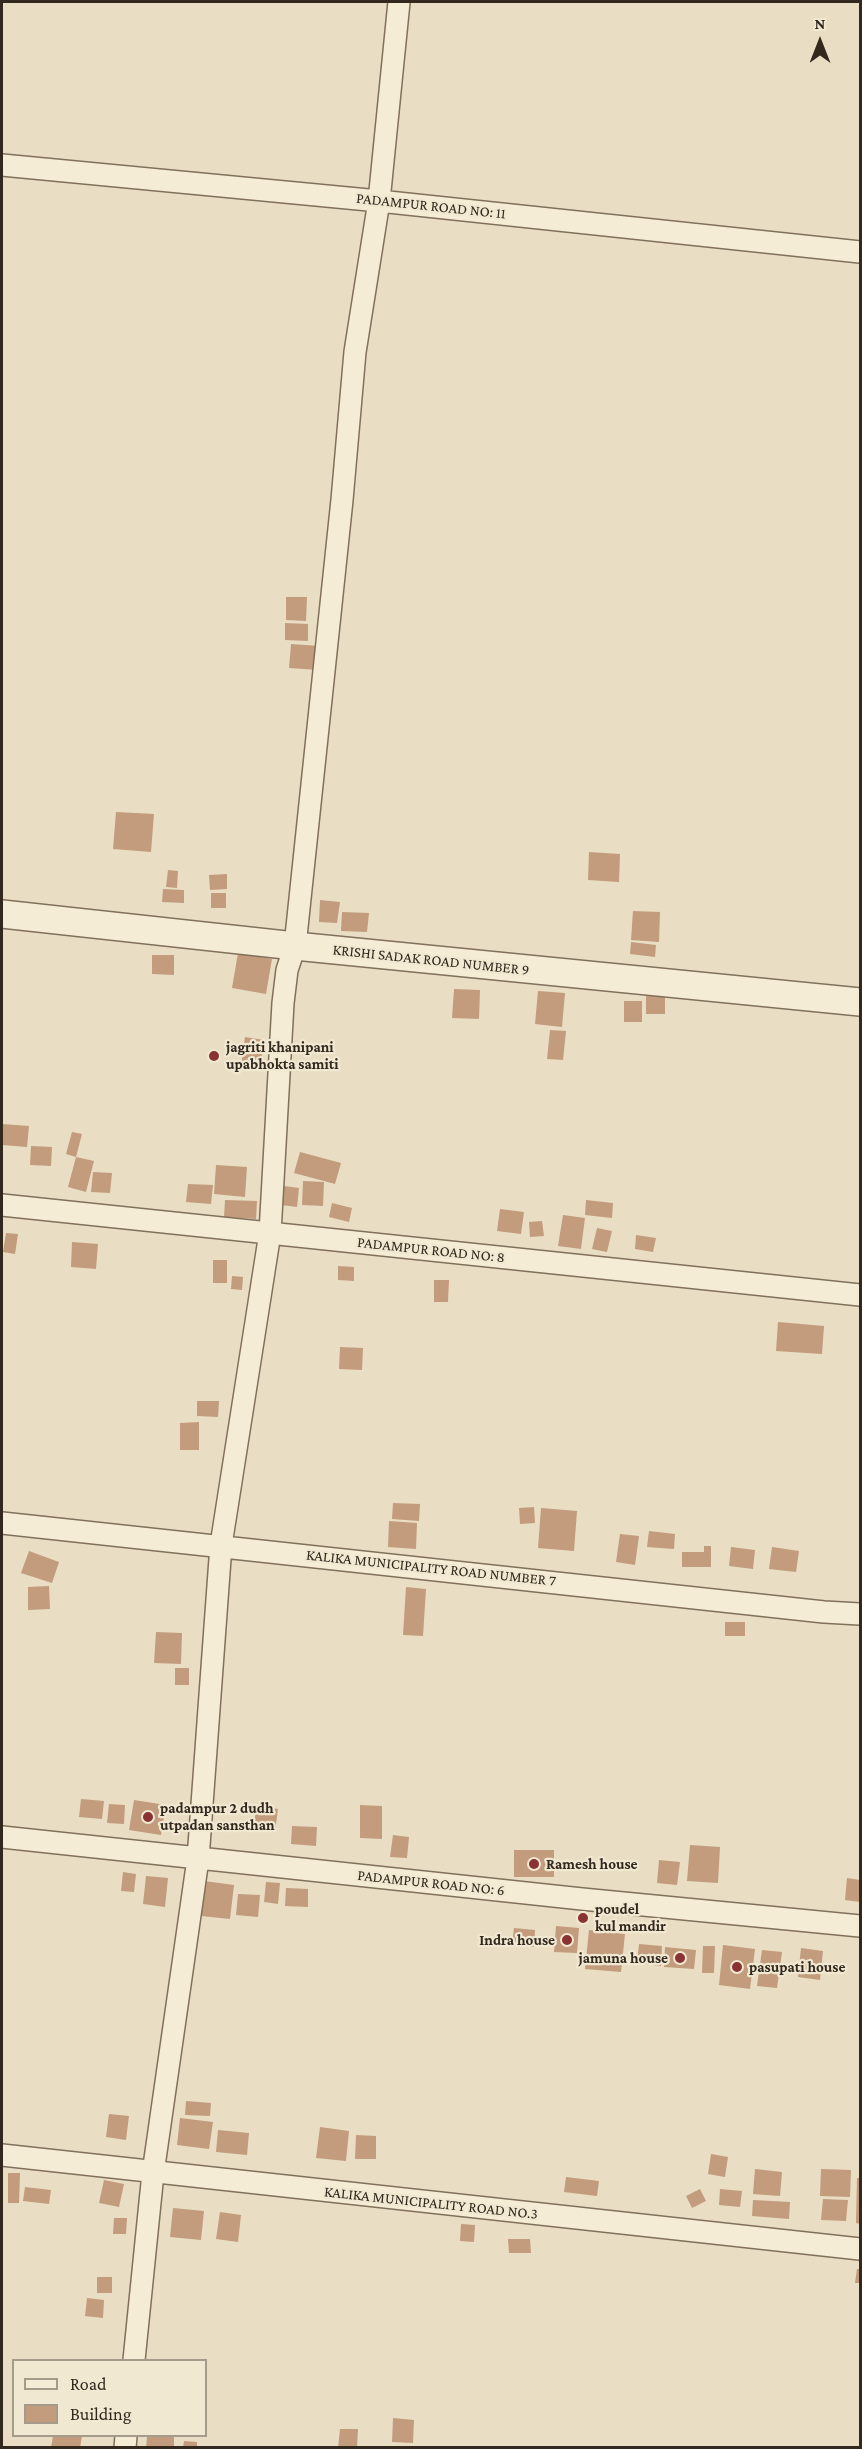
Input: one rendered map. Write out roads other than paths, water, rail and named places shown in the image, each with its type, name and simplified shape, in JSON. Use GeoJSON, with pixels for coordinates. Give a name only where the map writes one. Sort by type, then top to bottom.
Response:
{"type":"FeatureCollection","features":[{"type":"Feature","properties":{"kind":"street"},"geometry":{"type":"LineString","coordinates":[[134,2359],[153,2173],[198,1859],[221,1545],[270,1233],[283,1003],[287,970],[295,946],[342,500],[355,352],[379,201],[399,2]]}},
{"type":"Feature","properties":{"kind":"street","name":"PADAMPUR ROAD NO: 11"},"geometry":{"type":"LineString","coordinates":[[2,165],[379,201],[861,252]]}},
{"type":"Feature","properties":{"kind":"street","name":"KRISHI SADAK ROAD NUMBER 9"},"geometry":{"type":"LineString","coordinates":[[2,914],[295,946],[861,1002]]}},
{"type":"Feature","properties":{"kind":"street","name":"PADAMPUR ROAD NO: 8"},"geometry":{"type":"LineString","coordinates":[[2,1205],[861,1295]]}},
{"type":"Feature","properties":{"kind":"street","name":"KALIKA MUNICIPALITY ROAD NUMBER 7"},"geometry":{"type":"LineString","coordinates":[[2,1523],[824,1612],[861,1614]]}},
{"type":"Feature","properties":{"kind":"street","name":"PADAMPUR ROAD NO: 6"},"geometry":{"type":"LineString","coordinates":[[2,1837],[861,1926]]}},
{"type":"Feature","properties":{"kind":"street","name":"KALIKA MUNICIPALITY ROAD NO.3"},"geometry":{"type":"LineString","coordinates":[[2,2155],[861,2249]]}},
{"type":"Feature","properties":{"kind":"place","name":"jagriti khanipani upabhokta samiti"},"geometry":{"type":"Point","coordinates":[214,1056]}},
{"type":"Feature","properties":{"kind":"place","name":"padampur 2 dudh utpadan sansthan"},"geometry":{"type":"Point","coordinates":[148,1817]}},
{"type":"Feature","properties":{"kind":"place","name":"Ramesh house"},"geometry":{"type":"Point","coordinates":[534,1864]}},
{"type":"Feature","properties":{"kind":"place","name":"poudel kul mandir"},"geometry":{"type":"Point","coordinates":[583,1918]}},
{"type":"Feature","properties":{"kind":"place","name":"Indra house"},"geometry":{"type":"Point","coordinates":[567,1940]}},
{"type":"Feature","properties":{"kind":"place","name":"jamuna house"},"geometry":{"type":"Point","coordinates":[680,1958]}},
{"type":"Feature","properties":{"kind":"place","name":"pasupati house"},"geometry":{"type":"Point","coordinates":[737,1967]}}]}
